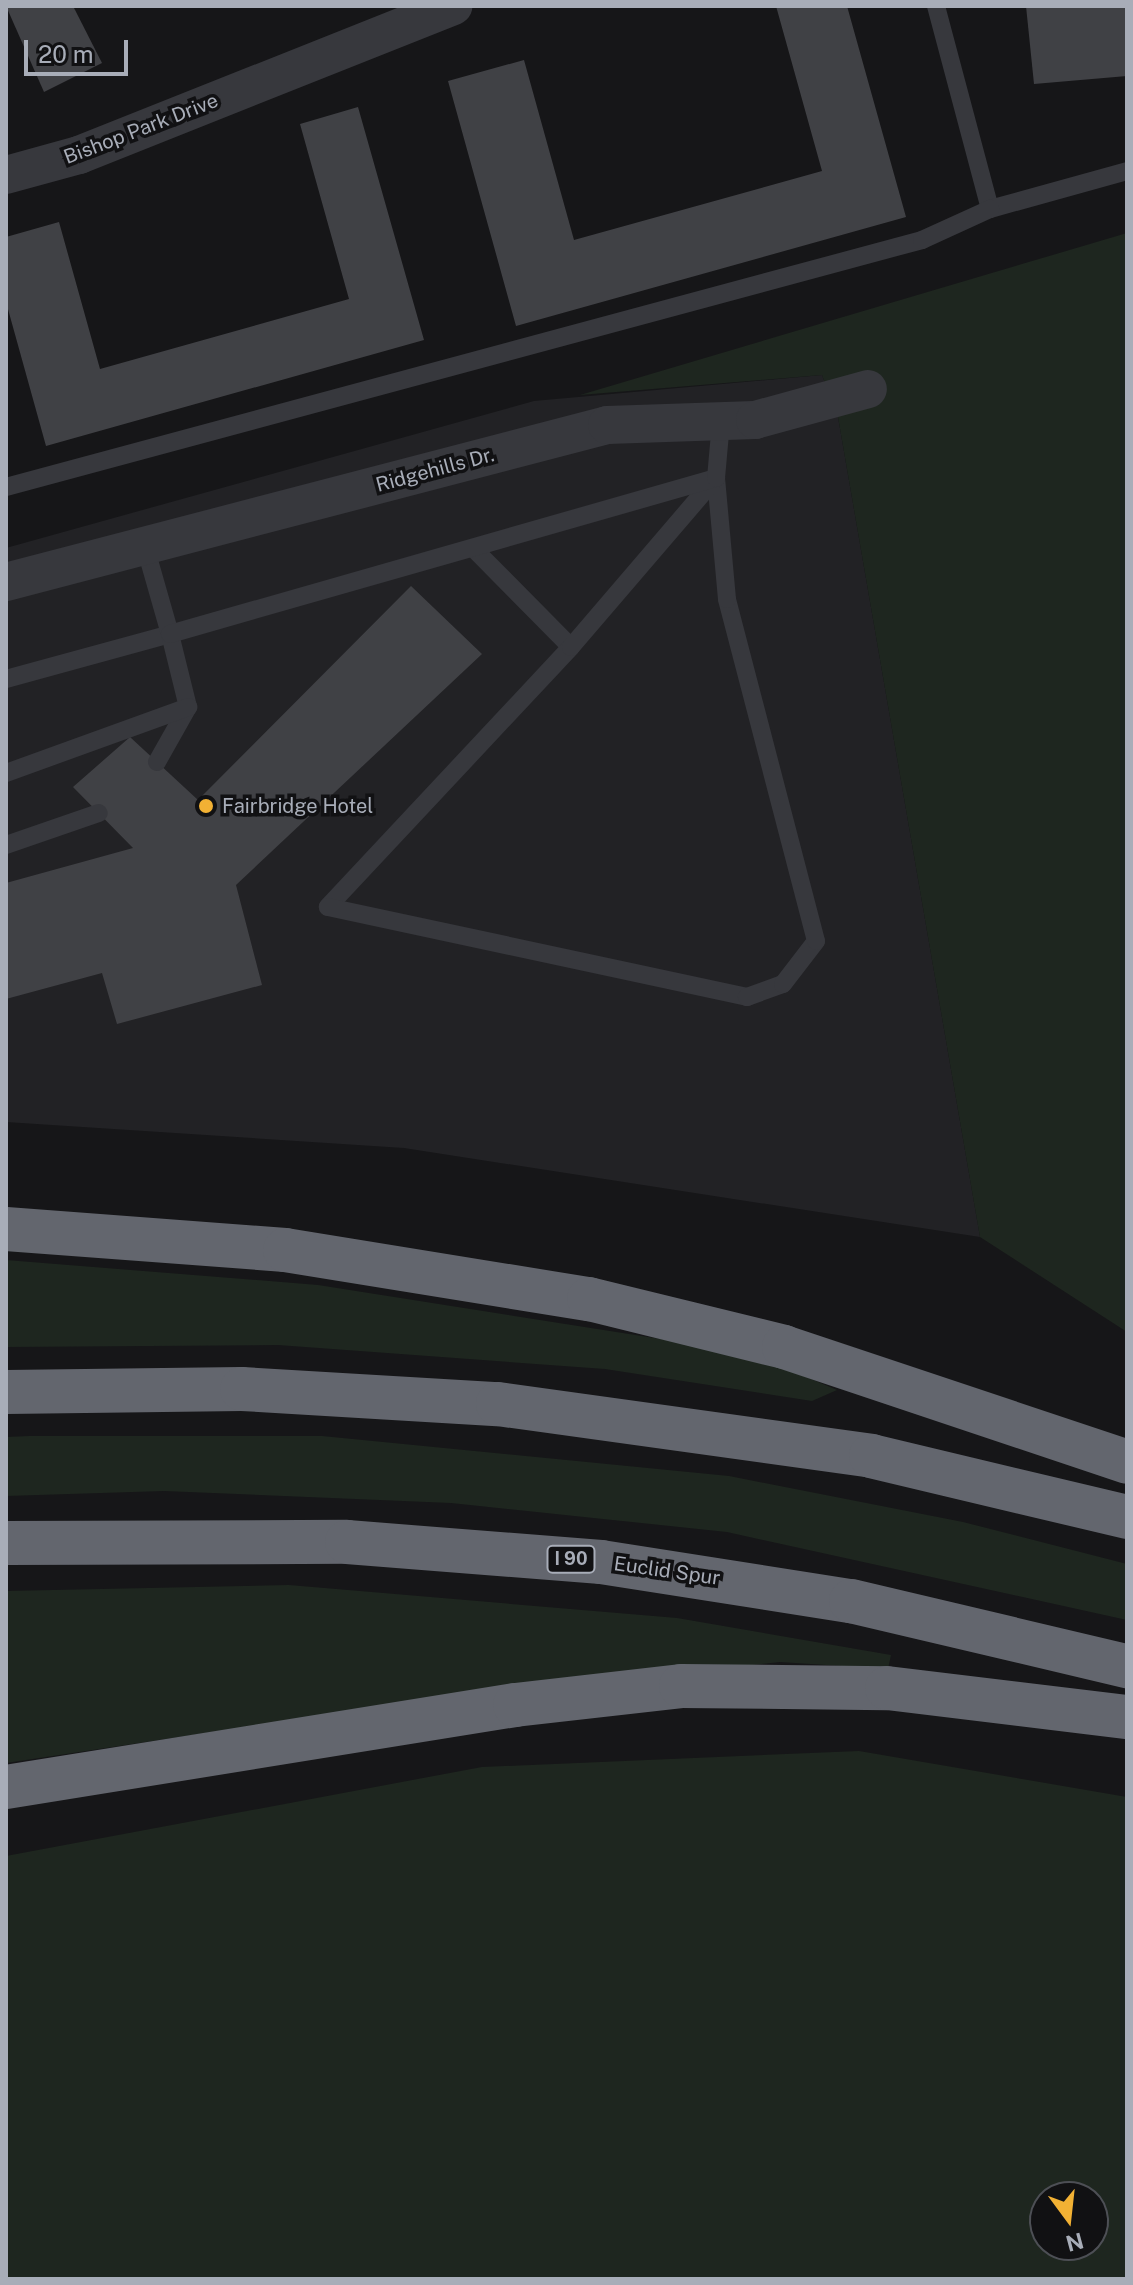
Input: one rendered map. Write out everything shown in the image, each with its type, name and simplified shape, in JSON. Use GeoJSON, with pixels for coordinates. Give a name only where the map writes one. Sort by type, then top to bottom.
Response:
{"type":"FeatureCollection","features":[{"type":"Feature","properties":{"kind":"highway"},"geometry":{"type":"LineString","coordinates":[[6,1229],[285,1250],[589,1299],[798,1351],[1127,1462]]}},
{"type":"Feature","properties":{"kind":"highway"},"geometry":{"type":"LineString","coordinates":[[6,1392],[242,1389],[529,1408],[871,1456],[1127,1517]]}},
{"type":"Feature","properties":{"kind":"highway","name":"Euclid Spur"},"geometry":{"type":"LineString","coordinates":[[6,1543],[221,1538],[601,1562],[851,1601],[1127,1666]]}},
{"type":"Feature","properties":{"kind":"highway"},"geometry":{"type":"LineString","coordinates":[[6,1787],[530,1702],[681,1686],[887,1688],[1127,1717]]}},
{"type":"Feature","properties":{"kind":"street","name":"Bishop Park Drive"},"geometry":{"type":"LineString","coordinates":[[6,175],[79,155],[453,6]]}},
{"type":"Feature","properties":{"kind":"street","name":"Ridgehills Dr."},"geometry":{"type":"LineString","coordinates":[[6,582],[607,425],[755,420],[868,389]]}},
{"type":"Feature","properties":{"kind":"lane"},"geometry":{"type":"LineString","coordinates":[[936,6],[990,209]]}},
{"type":"Feature","properties":{"kind":"lane"},"geometry":{"type":"LineString","coordinates":[[6,487],[922,240],[990,209],[1127,171]]}},
{"type":"Feature","properties":{"kind":"lane"},"geometry":{"type":"LineString","coordinates":[[716,478],[571,647],[328,907],[747,997],[783,984],[816,941],[727,599],[716,478],[721,422]]}},
{"type":"Feature","properties":{"kind":"lane"},"geometry":{"type":"LineString","coordinates":[[6,679],[716,478]]}},
{"type":"Feature","properties":{"kind":"lane"},"geometry":{"type":"LineString","coordinates":[[145,546],[188,707],[157,762]]}},
{"type":"Feature","properties":{"kind":"lane"},"geometry":{"type":"LineString","coordinates":[[473,548],[571,647]]}},
{"type":"Feature","properties":{"kind":"lane"},"geometry":{"type":"LineString","coordinates":[[6,773],[188,707]]}},
{"type":"Feature","properties":{"kind":"lane"},"geometry":{"type":"LineString","coordinates":[[6,845],[99,813]]}},
{"type":"Feature","properties":{"kind":"shaded area"},"geometry":{"type":"Polygon","coordinates":[[[1127,233],[1127,1332],[980,1237],[838,417],[822,375],[580,395],[1127,233]]]}},
{"type":"Feature","properties":{"kind":"shaded area"},"geometry":{"type":"Polygon","coordinates":[[[822,375],[838,417],[980,1237],[404,1148],[6,1122],[6,548],[534,401],[822,375]]]}},
{"type":"Feature","properties":{"kind":"shaded area"},"geometry":{"type":"Polygon","coordinates":[[[6,1260],[318,1285],[750,1353],[837,1390],[812,1401],[605,1369],[278,1345],[6,1347],[6,1260]]]}},
{"type":"Feature","properties":{"kind":"shaded area"},"geometry":{"type":"Polygon","coordinates":[[[322,1436],[729,1476],[963,1522],[1127,1564],[1127,1620],[727,1532],[451,1503],[164,1491],[6,1496],[6,1437],[322,1436]]]}},
{"type":"Feature","properties":{"kind":"shaded area"},"geometry":{"type":"Polygon","coordinates":[[[289,1585],[677,1618],[891,1655],[888,1669],[780,1662],[400,1704],[6,1763],[6,1591],[289,1585]]]}},
{"type":"Feature","properties":{"kind":"shaded area"},"geometry":{"type":"Polygon","coordinates":[[[859,1751],[1127,1797],[1127,2279],[6,2279],[6,1856],[482,1767],[859,1751]]]}},
{"type":"Feature","properties":{"kind":"building"},"geometry":{"type":"Polygon","coordinates":[[[6,6],[73,6],[102,63],[44,92],[6,6]]]}},
{"type":"Feature","properties":{"kind":"building"},"geometry":{"type":"Polygon","coordinates":[[[776,6],[847,6],[906,217],[516,326],[448,81],[524,60],[574,240],[822,171],[776,6]]]}},
{"type":"Feature","properties":{"kind":"building"},"geometry":{"type":"Polygon","coordinates":[[[1026,6],[1127,6],[1127,76],[1034,84],[1026,6]]]}},
{"type":"Feature","properties":{"kind":"building"},"geometry":{"type":"Polygon","coordinates":[[[358,107],[424,340],[46,446],[6,302],[6,237],[59,222],[100,369],[349,299],[300,124],[358,107]]]}},
{"type":"Feature","properties":{"kind":"building","name":"Fairbridge Hotel"},"geometry":{"type":"Polygon","coordinates":[[[411,586],[482,654],[236,885],[262,985],[117,1024],[102,973],[6,999],[6,883],[133,848],[73,787],[130,737],[198,800],[411,586]]]}},
{"type":"Feature","properties":{"kind":"place","name":"Fairbridge Hotel"},"geometry":{"type":"Point","coordinates":[206,806]}}]}
